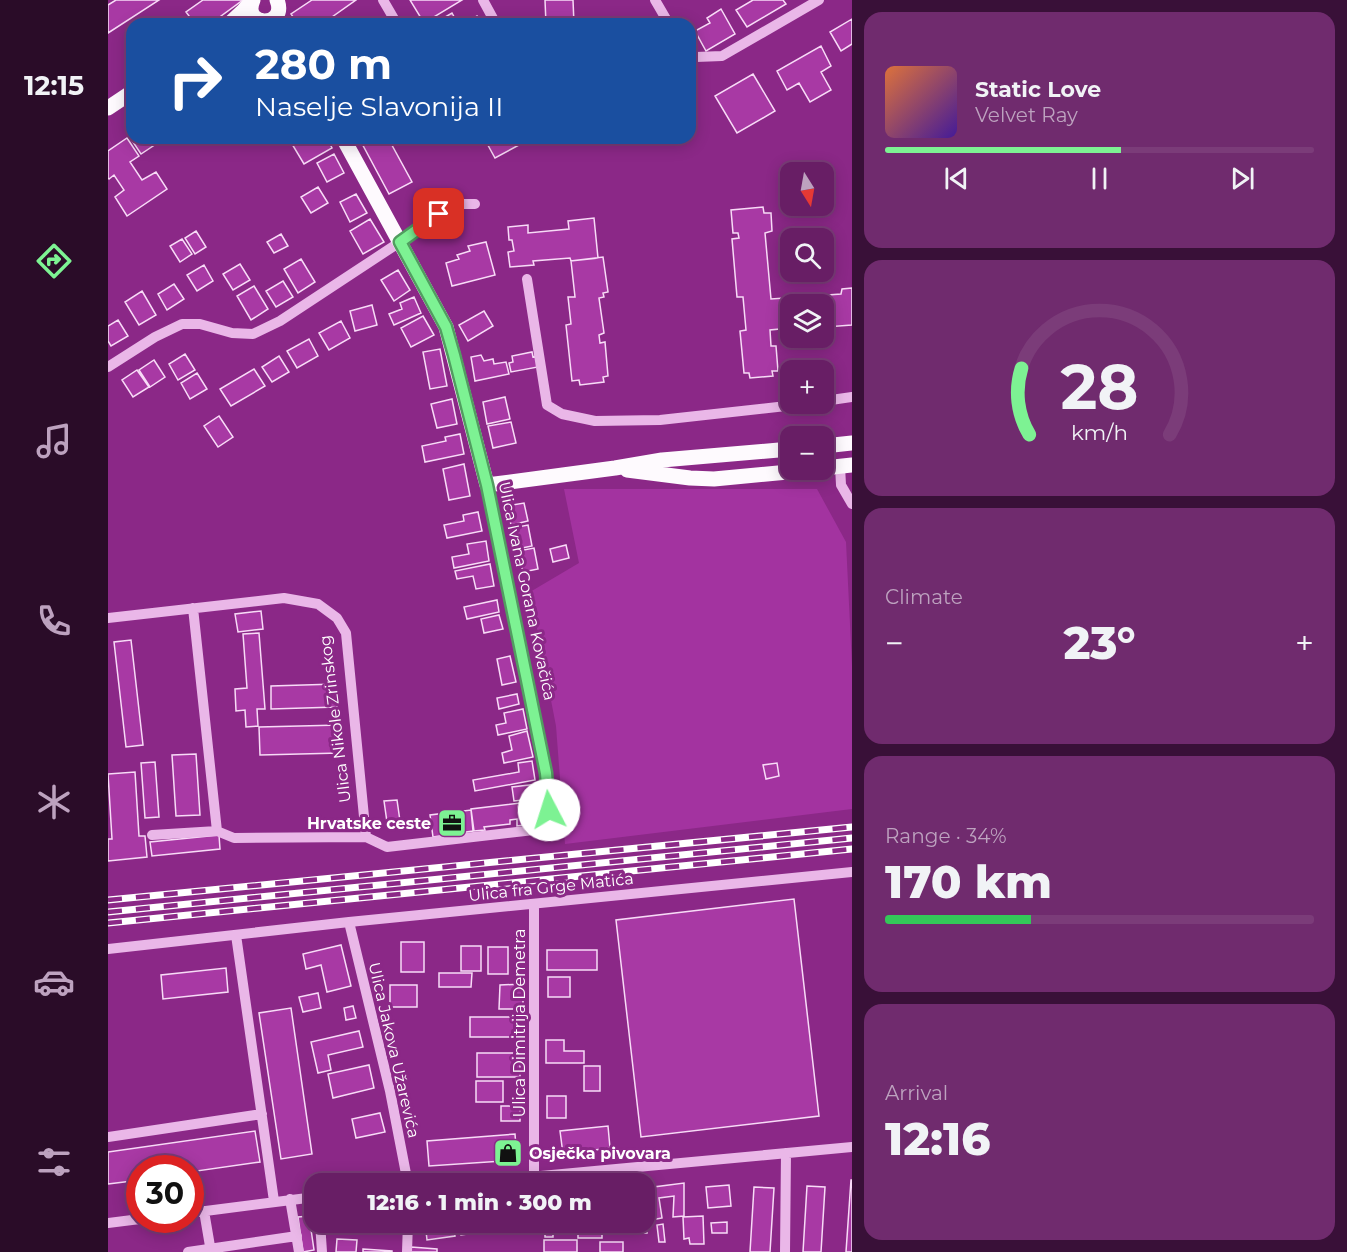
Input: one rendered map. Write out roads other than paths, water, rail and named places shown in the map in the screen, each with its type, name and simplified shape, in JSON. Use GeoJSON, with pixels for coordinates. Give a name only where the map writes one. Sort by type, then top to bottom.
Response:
{"type":"FeatureCollection","features":[{"type":"Feature","properties":{"kind":"main road"},"geometry":{"type":"LineString","coordinates":[[252,1],[252,15],[257,18]]}},
{"type":"Feature","properties":{"kind":"main road"},"geometry":{"type":"LineString","coordinates":[[235,18],[252,1]]}},
{"type":"Feature","properties":{"kind":"main road"},"geometry":{"type":"LineString","coordinates":[[109,106],[126,96]]}},
{"type":"Feature","properties":{"kind":"main road","name":"Ulica Ivana Gorana Kovačića"},"geometry":{"type":"LineString","coordinates":[[346,144],[446,327],[487,485]]}},
{"type":"Feature","properties":{"kind":"main road"},"geometry":{"type":"LineString","coordinates":[[834,445],[852,443]]}},
{"type":"Feature","properties":{"kind":"main road"},"geometry":{"type":"LineString","coordinates":[[487,485],[662,460],[780,450]]}},
{"type":"Feature","properties":{"kind":"main road"},"geometry":{"type":"LineString","coordinates":[[615,468],[690,478],[780,472]]}},
{"type":"Feature","properties":{"kind":"street"},"geometry":{"type":"LineString","coordinates":[[383,0],[394,18]]}},
{"type":"Feature","properties":{"kind":"street"},"geometry":{"type":"LineString","coordinates":[[483,0],[493,18]]}},
{"type":"Feature","properties":{"kind":"street"},"geometry":{"type":"LineString","coordinates":[[656,0],[666,18]]}},
{"type":"Feature","properties":{"kind":"street"},"geometry":{"type":"LineString","coordinates":[[696,57],[722,56],[819,0]]}},
{"type":"Feature","properties":{"kind":"street"},"geometry":{"type":"LineString","coordinates":[[696,62],[705,57]]}},
{"type":"Feature","properties":{"kind":"street"},"geometry":{"type":"LineString","coordinates":[[108,367],[155,337],[182,324],[200,324],[232,333],[253,334],[280,321],[439,214],[460,204],[476,204]]}},
{"type":"Feature","properties":{"kind":"street"},"geometry":{"type":"LineString","coordinates":[[527,279],[547,405],[562,414],[595,421],[660,420],[780,407]]}},
{"type":"Feature","properties":{"kind":"street"},"geometry":{"type":"LineString","coordinates":[[834,400],[852,397]]}},
{"type":"Feature","properties":{"kind":"street"},"geometry":{"type":"LineString","coordinates":[[846,466],[841,485],[852,504]]}},
{"type":"Feature","properties":{"kind":"street","name":"Ulica Ivana Gorana Kovačića"},"geometry":{"type":"LineString","coordinates":[[366,837],[387,847],[551,828],[546,773],[487,485]]}},
{"type":"Feature","properties":{"kind":"street","name":"Ulica Nikole Zrinskog"},"geometry":{"type":"LineString","coordinates":[[108,618],[284,598],[318,604],[337,618],[346,633],[366,837]]}},
{"type":"Feature","properties":{"kind":"street"},"geometry":{"type":"LineString","coordinates":[[193,608],[217,831]]}},
{"type":"Feature","properties":{"kind":"street"},"geometry":{"type":"LineString","coordinates":[[152,835],[217,831],[234,838],[366,837]]}},
{"type":"Feature","properties":{"kind":"street","name":"Ulica fra Grge Matića"},"geometry":{"type":"LineString","coordinates":[[108,949],[350,922],[852,872]]}},
{"type":"Feature","properties":{"kind":"street","name":"Ulica Dimitrija Demetra"},"geometry":{"type":"LineString","coordinates":[[534,904],[534,1173]]}},
{"type":"Feature","properties":{"kind":"street","name":"Ulica Jakova Užarevića"},"geometry":{"type":"LineString","coordinates":[[350,922],[390,1091],[406,1173]]}},
{"type":"Feature","properties":{"kind":"street"},"geometry":{"type":"LineString","coordinates":[[236,935],[274,1201]]}},
{"type":"Feature","properties":{"kind":"street"},"geometry":{"type":"LineString","coordinates":[[108,1137],[262,1114]]}},
{"type":"Feature","properties":{"kind":"street"},"geometry":{"type":"LineString","coordinates":[[578,1173],[852,1147]]}},
{"type":"Feature","properties":{"kind":"street"},"geometry":{"type":"LineString","coordinates":[[785,1252],[786,1154]]}},
{"type":"Feature","properties":{"kind":"street"},"geometry":{"type":"LineString","coordinates":[[211,1250],[204,1211],[304,1198]]}},
{"type":"Feature","properties":{"kind":"street"},"geometry":{"type":"LineString","coordinates":[[290,1199],[299,1252]]}},
{"type":"Feature","properties":{"kind":"street"},"geometry":{"type":"LineString","coordinates":[[108,1223],[126,1221]]}},
{"type":"Feature","properties":{"kind":"street"},"geometry":{"type":"LineString","coordinates":[[321,1233],[322,1252]]}},
{"type":"Feature","properties":{"kind":"street"},"geometry":{"type":"LineString","coordinates":[[407,1252],[408,1233]]}},
{"type":"Feature","properties":{"kind":"street"},"geometry":{"type":"LineString","coordinates":[[188,1252],[297,1236]]}},
{"type":"Feature","properties":{"kind":"railway"},"geometry":{"type":"LineString","coordinates":[[108,900],[852,827]]}},
{"type":"Feature","properties":{"kind":"railway"},"geometry":{"type":"LineString","coordinates":[[108,912],[852,838]]}},
{"type":"Feature","properties":{"kind":"railway"},"geometry":{"type":"LineString","coordinates":[[108,923],[852,849]]}},
{"type":"Feature","properties":{"kind":"place","name":"Hrvatske ceste"},"geometry":{"type":"Point","coordinates":[452,823]}},
{"type":"Feature","properties":{"kind":"place","name":"Osječka pivovara"},"geometry":{"type":"Point","coordinates":[508,1153]}}]}
